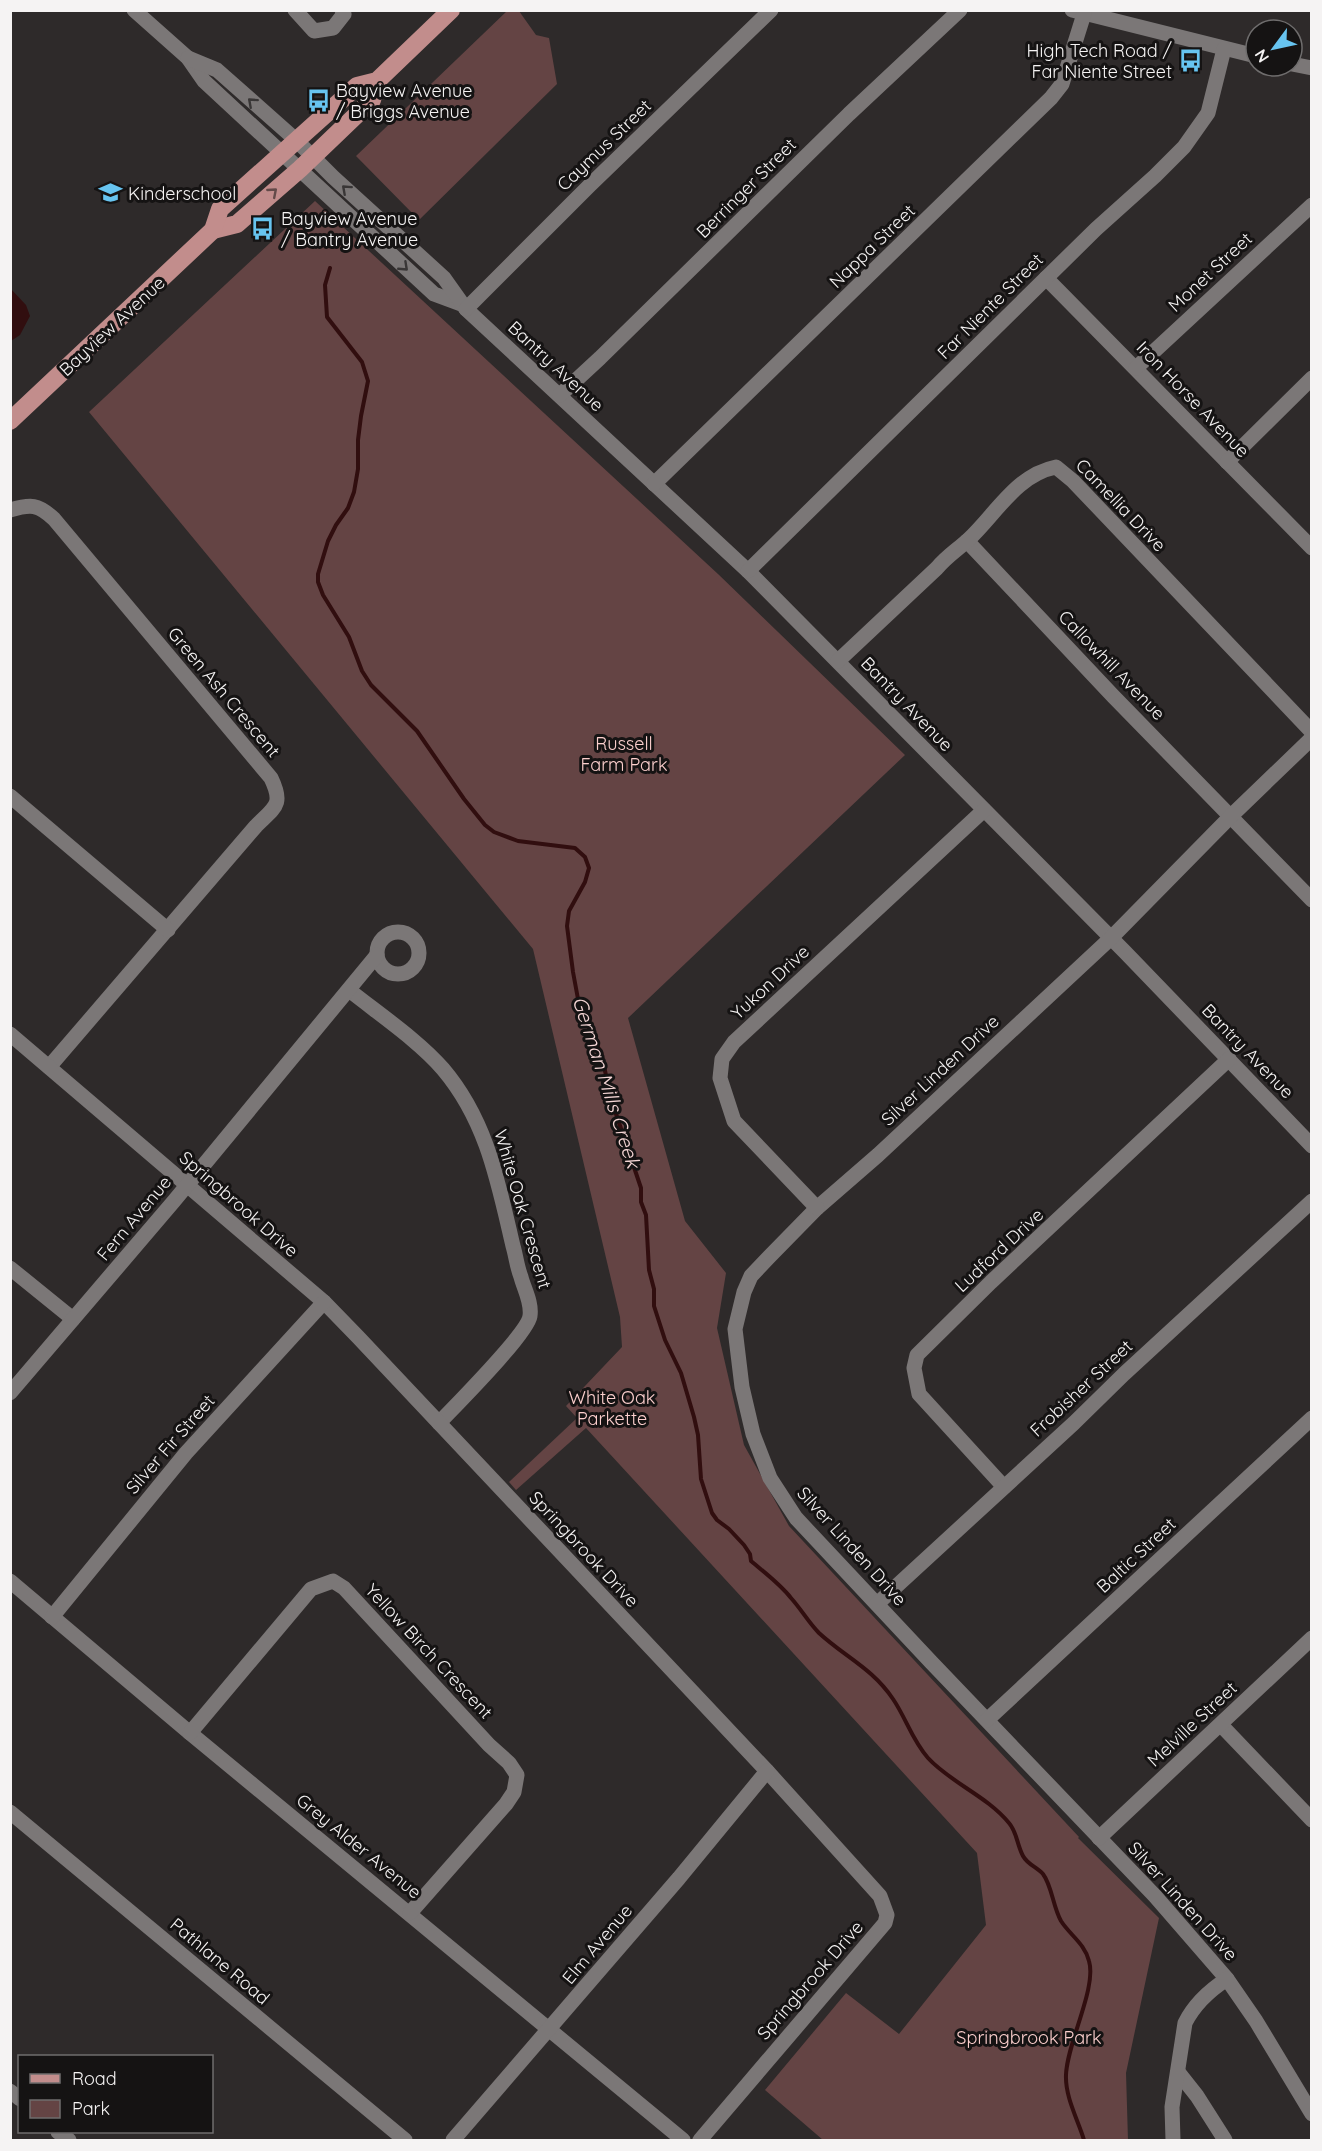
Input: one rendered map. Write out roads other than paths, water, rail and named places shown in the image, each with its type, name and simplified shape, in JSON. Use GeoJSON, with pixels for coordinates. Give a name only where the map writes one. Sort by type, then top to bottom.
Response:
{"type":"FeatureCollection","features":[{"type":"Feature","properties":{"kind":"main road","name":"Bayview Avenue"},"geometry":{"type":"LineString","coordinates":[[10,421],[213,230],[220,209],[357,86],[377,81],[451,10]]}},
{"type":"Feature","properties":{"kind":"main road","name":"Bayview Avenue"},"geometry":{"type":"LineString","coordinates":[[213,230],[237,224],[306,163],[372,100],[377,81]]}},
{"type":"Feature","properties":{"kind":"street"},"geometry":{"type":"LineString","coordinates":[[134,10],[189,58]]}},
{"type":"Feature","properties":{"kind":"street"},"geometry":{"type":"LineString","coordinates":[[295,10],[314,31],[333,28],[344,14],[342,10]]}},
{"type":"Feature","properties":{"kind":"street","name":"Caymus Street"},"geometry":{"type":"LineString","coordinates":[[463,307],[771,10]]}},
{"type":"Feature","properties":{"kind":"street","name":"Berringer Street"},"geometry":{"type":"LineString","coordinates":[[560,395],[849,114],[960,10]]}},
{"type":"Feature","properties":{"kind":"street"},"geometry":{"type":"LineString","coordinates":[[1078,13],[1244,53]]}},
{"type":"Feature","properties":{"kind":"street","name":"Nappa Street"},"geometry":{"type":"LineString","coordinates":[[654,484],[1051,98],[1062,84],[1078,13]]}},
{"type":"Feature","properties":{"kind":"street","name":"Far Niente Street"},"geometry":{"type":"LineString","coordinates":[[748,571],[1123,203],[1184,147],[1208,112],[1224,48]]}},
{"type":"Feature","properties":{"kind":"street","name":"Bantry Avenue"},"geometry":{"type":"LineString","coordinates":[[189,58],[216,70],[296,140],[306,163]]}},
{"type":"Feature","properties":{"kind":"street","name":"Bantry Avenue"},"geometry":{"type":"LineString","coordinates":[[189,58],[204,81],[282,153],[306,163],[444,278],[463,307],[748,571],[1111,938],[1311,1146]]}},
{"type":"Feature","properties":{"kind":"street","name":"Monet Street"},"geometry":{"type":"LineString","coordinates":[[1136,368],[1311,205]]}},
{"type":"Feature","properties":{"kind":"street","name":"Iron Horse Avenue"},"geometry":{"type":"LineString","coordinates":[[1046,278],[1311,549]]}},
{"type":"Feature","properties":{"kind":"street"},"geometry":{"type":"LineString","coordinates":[[1227,462],[1311,378]]}},
{"type":"Feature","properties":{"kind":"street","name":"Camellia Drive"},"geometry":{"type":"LineString","coordinates":[[838,661],[937,568],[948,554],[967,541],[1027,479],[1046,469],[1056,467],[1073,481],[1311,732]]}},
{"type":"Feature","properties":{"kind":"street","name":"Green Ash Crescent"},"geometry":{"type":"LineString","coordinates":[[10,510],[29,505],[43,509],[54,519],[271,778],[279,794],[276,807],[256,826],[49,1067]]}},
{"type":"Feature","properties":{"kind":"street","name":"Callowhill Avenue"},"geometry":{"type":"LineString","coordinates":[[967,541],[1113,696],[1311,900]]}},
{"type":"Feature","properties":{"kind":"street","name":"Silver Linden Drive"},"geometry":{"type":"LineString","coordinates":[[1311,738],[1111,938],[878,1155],[817,1208],[752,1276],[744,1292],[735,1329],[742,1388],[753,1434],[770,1478],[796,1518],[1155,1896],[1227,1979],[1256,2021],[1311,2114]]}},
{"type":"Feature","properties":{"kind":"street"},"geometry":{"type":"LineString","coordinates":[[10,796],[168,930]]}},
{"type":"Feature","properties":{"kind":"street","name":"Yukon Drive"},"geometry":{"type":"LineString","coordinates":[[817,1208],[734,1121],[720,1078],[722,1059],[734,1042],[984,810]]}},
{"type":"Feature","properties":{"kind":"street","name":"Fern Avenue"},"geometry":{"type":"LineString","coordinates":[[10,1393],[188,1185],[377,955]]}},
{"type":"Feature","properties":{"kind":"street","name":"White Oak Crescent"},"geometry":{"type":"LineString","coordinates":[[349,990],[443,1069],[465,1100],[492,1159],[520,1276],[530,1302],[530,1317],[517,1339],[439,1423]]}},
{"type":"Feature","properties":{"kind":"street","name":"Springbrook Drive"},"geometry":{"type":"LineString","coordinates":[[10,1034],[324,1302],[767,1771],[874,1888],[885,1905],[887,1915],[885,1923],[700,2140]]}},
{"type":"Feature","properties":{"kind":"street","name":"Ludford Drive"},"geometry":{"type":"LineString","coordinates":[[1004,1487],[919,1394],[914,1368],[917,1355],[991,1282],[1229,1059]]}},
{"type":"Feature","properties":{"kind":"street","name":"Frobisher Street"},"geometry":{"type":"LineString","coordinates":[[877,1604],[1311,1201]]}},
{"type":"Feature","properties":{"kind":"street"},"geometry":{"type":"LineString","coordinates":[[10,1268],[74,1319]]}},
{"type":"Feature","properties":{"kind":"street","name":"Silver Fir Street"},"geometry":{"type":"LineString","coordinates":[[52,1617],[186,1453],[324,1302]]}},
{"type":"Feature","properties":{"kind":"street","name":"Baltic Street"},"geometry":{"type":"LineString","coordinates":[[987,1720],[1311,1418]]}},
{"type":"Feature","properties":{"kind":"street","name":"Grey Alder Avenue"},"geometry":{"type":"LineString","coordinates":[[10,1581],[190,1733],[410,1913],[548,2031],[683,2140]]}},
{"type":"Feature","properties":{"kind":"street","name":"Yellow Birch Crescent"},"geometry":{"type":"LineString","coordinates":[[190,1733],[311,1588],[333,1581],[344,1588],[489,1745],[509,1763],[517,1775],[514,1792],[506,1804],[410,1913]]}},
{"type":"Feature","properties":{"kind":"street","name":"Melville Street"},"geometry":{"type":"LineString","coordinates":[[1099,1838],[1311,1638]]}},
{"type":"Feature","properties":{"kind":"street"},"geometry":{"type":"LineString","coordinates":[[1221,1725],[1311,1820]]}},
{"type":"Feature","properties":{"kind":"street","name":"Elm Avenue"},"geometry":{"type":"LineString","coordinates":[[453,2140],[767,1771]]}},
{"type":"Feature","properties":{"kind":"street","name":"Pathlane Road"},"geometry":{"type":"LineString","coordinates":[[10,1812],[405,2140]]}},
{"type":"Feature","properties":{"kind":"street"},"geometry":{"type":"LineString","coordinates":[[1173,2140],[1172,2107],[1185,2023],[1190,2013],[1210,1992],[1227,1979]]}},
{"type":"Feature","properties":{"kind":"street"},"geometry":{"type":"LineString","coordinates":[[1178,2072],[1197,2096],[1225,2140]]}},
{"type":"Feature","properties":{"kind":"waterway","name":"German Mills Creek"},"geometry":{"type":"LineString","coordinates":[[330,268],[325,285],[327,317],[362,362],[368,381],[361,416],[358,469],[354,492],[348,508],[328,541],[318,574],[318,582],[323,595],[349,637],[362,671],[371,685],[417,731],[485,825],[494,832],[518,841],[575,848],[585,857],[589,868],[585,882],[569,911],[567,926],[578,999],[594,1041],[601,1052],[611,1099],[641,1188],[641,1202],[646,1215],[649,1270],[654,1289],[654,1306],[665,1340],[681,1373],[694,1417],[698,1435],[701,1479],[712,1513],[744,1545],[750,1554],[751,1561],[787,1593],[819,1633],[885,1688],[928,1758],[947,1775],[1000,1813],[1014,1830],[1027,1862],[1041,1872],[1046,1879],[1061,1921],[1081,1945],[1089,1961],[1089,1986],[1071,2047],[1066,2075],[1070,2100],[1084,2140]]}},
{"type":"Feature","properties":{"kind":"place","name":"High Tech Road / Far Niente Street"},"geometry":{"type":"Point","coordinates":[1190,60]}},
{"type":"Feature","properties":{"kind":"place","name":"Bayview Avenue / Briggs Avenue"},"geometry":{"type":"Point","coordinates":[318,100]}},
{"type":"Feature","properties":{"kind":"place","name":"Kinderschool"},"geometry":{"type":"Point","coordinates":[110,193]}},
{"type":"Feature","properties":{"kind":"place","name":"Bayview Avenue / Bantry Avenue"},"geometry":{"type":"Point","coordinates":[263,228]}},
{"type":"Feature","properties":{"kind":"park label","name":"Russell Farm Park"},"geometry":{"type":"Point","coordinates":[624,753]}},
{"type":"Feature","properties":{"kind":"park label","name":"White Oak Parkette"},"geometry":{"type":"Point","coordinates":[612,1407]}},
{"type":"Feature","properties":{"kind":"park label","name":"Springbrook Park"},"geometry":{"type":"Point","coordinates":[1029,2037]}}]}
